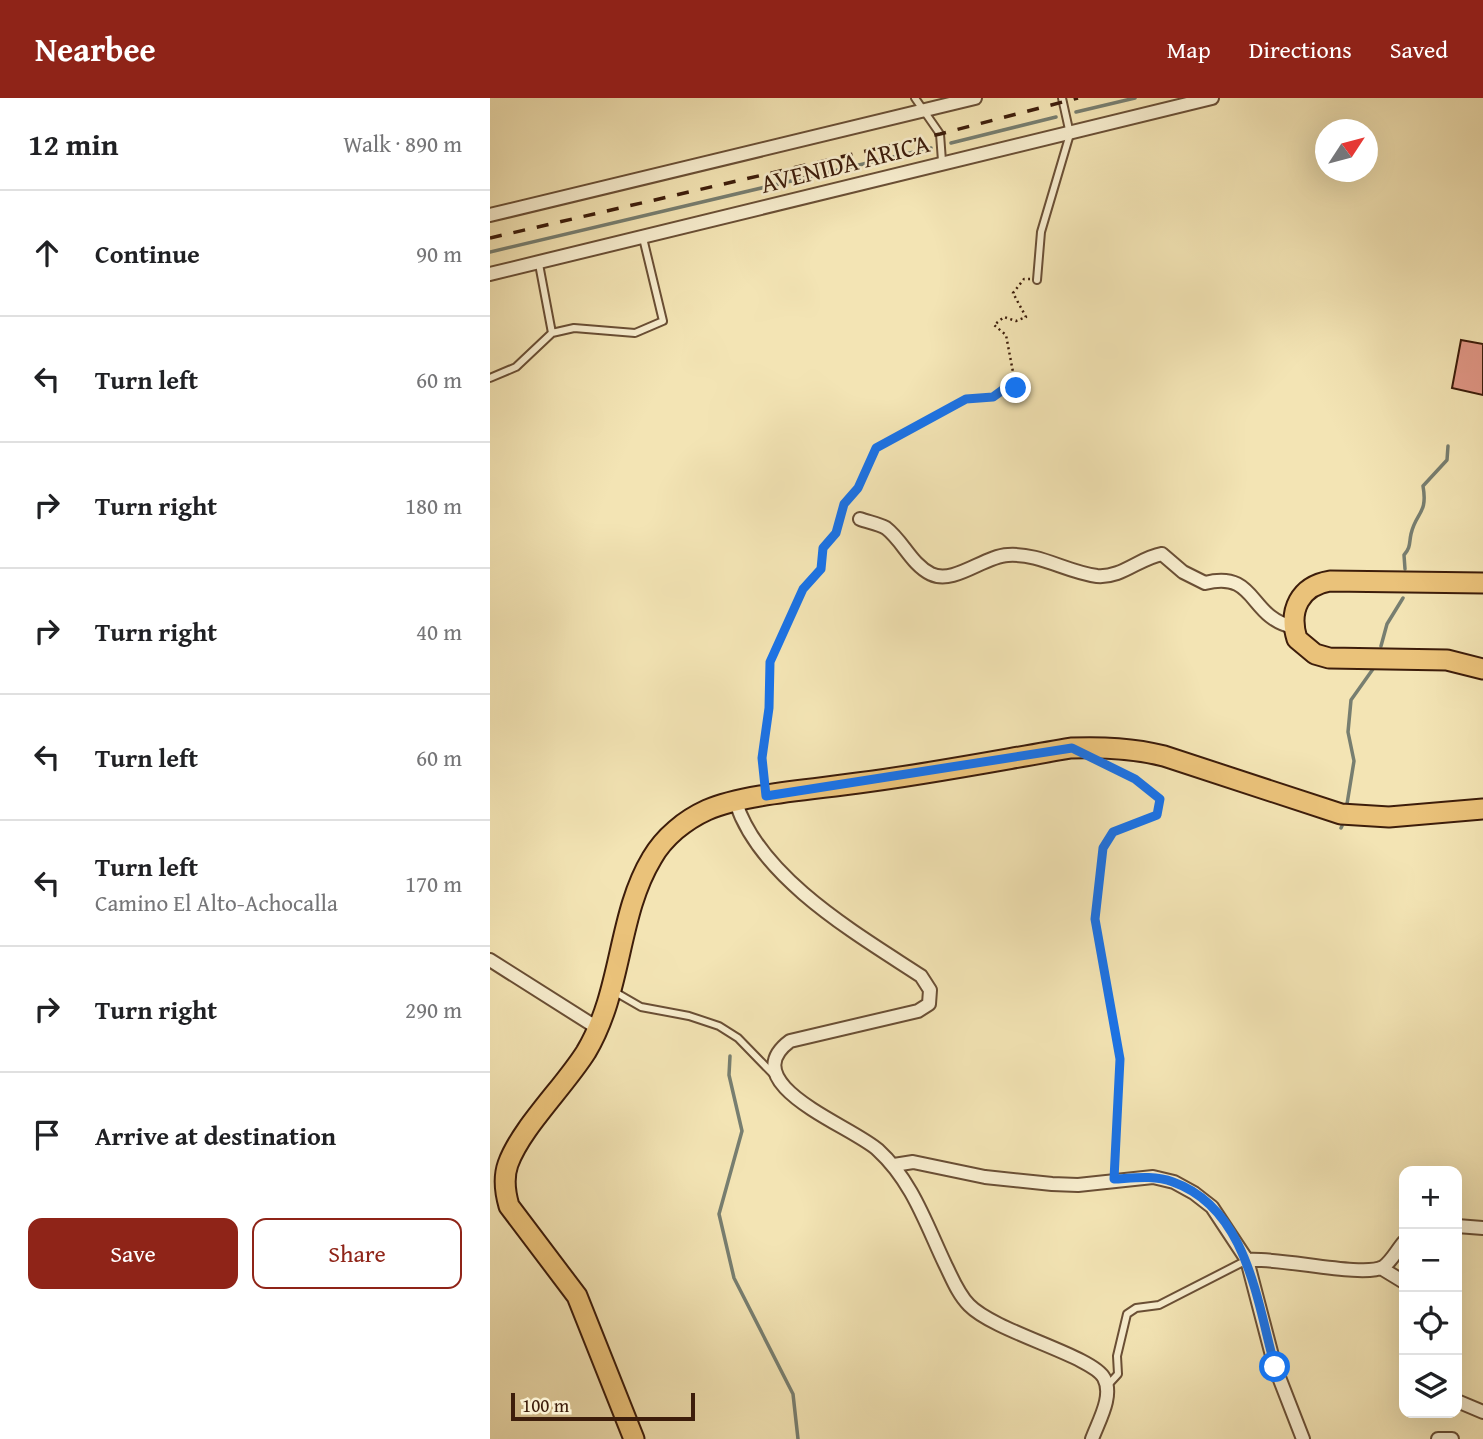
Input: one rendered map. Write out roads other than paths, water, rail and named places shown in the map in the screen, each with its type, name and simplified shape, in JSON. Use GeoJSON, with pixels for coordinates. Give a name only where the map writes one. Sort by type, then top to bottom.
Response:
{"type":"FeatureCollection","features":[{"type":"Feature","properties":{"kind":"main road"},"geometry":{"type":"LineString","coordinates":[[1483,583],[1317,583],[1298,601],[1293,613],[1293,627],[1297,639],[1306,648],[1329,658],[1447,660],[1483,669]]}},
{"type":"Feature","properties":{"kind":"main road"},"geometry":{"type":"LineString","coordinates":[[634,1439],[577,1296],[509,1206],[504,1189],[508,1164],[526,1133],[569,1080],[599,1029],[613,991],[637,887],[652,857],[684,822],[709,809],[766,796],[1072,748],[1135,749],[1341,814],[1389,817],[1483,809]]}},
{"type":"Feature","properties":{"kind":"street","name":"AVENIDA ARICA"},"geometry":{"type":"LineString","coordinates":[[490,215],[975,98]]}},
{"type":"Feature","properties":{"kind":"street","name":"AVENIDA ARICA"},"geometry":{"type":"LineString","coordinates":[[490,274],[1212,98]]}},
{"type":"Feature","properties":{"kind":"street"},"geometry":{"type":"LineString","coordinates":[[860,519],[885,528],[917,564],[934,575],[955,575],[983,560],[1008,555],[1049,560],[1096,576],[1117,575],[1151,556],[1162,554],[1182,572],[1205,583],[1223,579],[1242,584],[1276,623],[1293,627]]}},
{"type":"Feature","properties":{"kind":"street"},"geometry":{"type":"LineString","coordinates":[[736,803],[742,821],[772,861],[796,885],[836,919],[921,976],[930,990],[929,1004],[918,1012],[790,1041],[775,1052],[772,1064],[775,1076],[807,1106],[875,1147],[894,1165],[910,1189],[958,1289],[969,1306],[1002,1326],[1098,1370],[1107,1386],[1106,1401],[1092,1439]]}},
{"type":"Feature","properties":{"kind":"street"},"geometry":{"type":"LineString","coordinates":[[490,960],[599,1029]]}},
{"type":"Feature","properties":{"kind":"street"},"geometry":{"type":"LineString","coordinates":[[894,1165],[913,1162],[975,1176],[1052,1184],[1077,1185],[1153,1177],[1174,1182],[1194,1193],[1212,1208],[1247,1260],[1275,1367],[1303,1439]]}},
{"type":"Feature","properties":{"kind":"street"},"geometry":{"type":"LineString","coordinates":[[1462,1226],[1483,1228]]}},
{"type":"Feature","properties":{"kind":"street"},"geometry":{"type":"LineString","coordinates":[[1247,1260],[1283,1260],[1359,1272],[1381,1268],[1399,1248]]}},
{"type":"Feature","properties":{"kind":"street"},"geometry":{"type":"LineString","coordinates":[[1381,1268],[1399,1279]]}},
{"type":"Feature","properties":{"kind":"street"},"geometry":{"type":"LineString","coordinates":[[1462,1403],[1483,1412]]}},
{"type":"Feature","properties":{"kind":"street"},"geometry":{"type":"LineString","coordinates":[[1438,1439],[1452,1439]]}},
{"type":"Feature","properties":{"kind":"lane"},"geometry":{"type":"LineString","coordinates":[[915,98],[940,134],[942,162]]}},
{"type":"Feature","properties":{"kind":"lane"},"geometry":{"type":"LineString","coordinates":[[1037,280],[1041,232],[1070,134],[1062,98]]}},
{"type":"Feature","properties":{"kind":"lane"},"geometry":{"type":"LineString","coordinates":[[490,377],[516,367],[552,333],[574,328],[635,333],[663,321],[643,237]]}},
{"type":"Feature","properties":{"kind":"lane"},"geometry":{"type":"LineString","coordinates":[[539,264],[552,333]]}},
{"type":"Feature","properties":{"kind":"lane"},"geometry":{"type":"LineString","coordinates":[[613,991],[641,1007],[689,1016],[719,1026],[738,1038],[775,1076]]}},
{"type":"Feature","properties":{"kind":"lane"},"geometry":{"type":"LineString","coordinates":[[1107,1386],[1118,1374],[1117,1356],[1127,1314],[1136,1308],[1168,1301],[1247,1260]]}},
{"type":"Feature","properties":{"kind":"waterway"},"geometry":{"type":"LineString","coordinates":[[1076,112],[1135,98]]}},
{"type":"Feature","properties":{"kind":"waterway"},"geometry":{"type":"LineString","coordinates":[[951,143],[1056,117]]}},
{"type":"Feature","properties":{"kind":"waterway"},"geometry":{"type":"LineString","coordinates":[[490,252],[931,148]]}},
{"type":"Feature","properties":{"kind":"waterway"},"geometry":{"type":"LineString","coordinates":[[1405,569],[1404,555],[1424,502],[1423,486],[1447,460],[1448,446]]}},
{"type":"Feature","properties":{"kind":"waterway"},"geometry":{"type":"LineString","coordinates":[[1381,646],[1387,624],[1403,598]]}},
{"type":"Feature","properties":{"kind":"waterway"},"geometry":{"type":"LineString","coordinates":[[1347,804],[1354,761],[1348,732],[1351,700],[1373,669]]}},
{"type":"Feature","properties":{"kind":"waterway"},"geometry":{"type":"LineString","coordinates":[[730,1056],[729,1075],[742,1131],[719,1214],[734,1278],[793,1394],[798,1439]]}},
{"type":"Feature","properties":{"kind":"railway"},"geometry":{"type":"LineString","coordinates":[[490,238],[940,134],[1078,98]]}}]}
